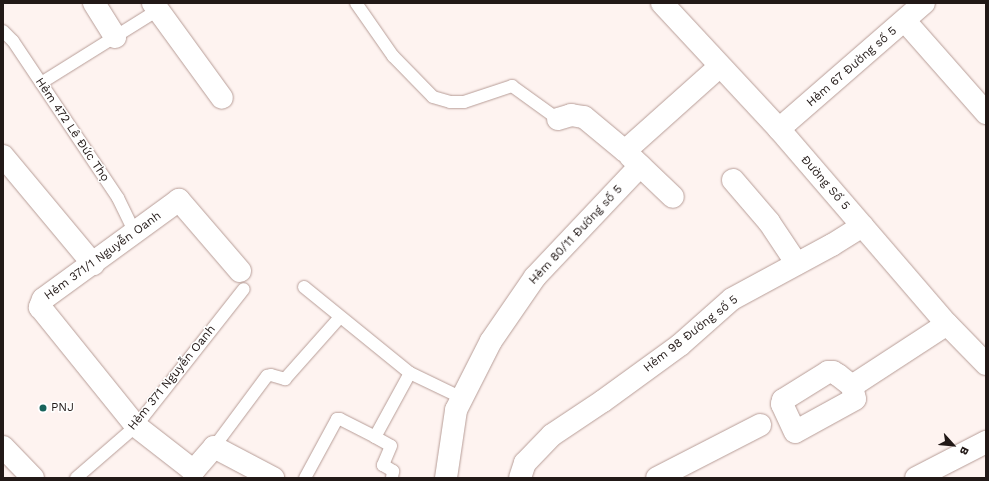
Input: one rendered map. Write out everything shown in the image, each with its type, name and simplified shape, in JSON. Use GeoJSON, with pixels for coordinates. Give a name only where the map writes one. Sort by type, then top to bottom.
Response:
{"type":"FeatureCollection","features":[{"type":"Feature","properties":{"kind":"street"},"geometry":{"type":"LineString","coordinates":[[94,3],[115,37]]}},
{"type":"Feature","properties":{"kind":"street","name":"Đường Số 5"},"geometry":{"type":"LineString","coordinates":[[662,3],[779,129],[947,324],[986,364]]}},
{"type":"Feature","properties":{"kind":"street","name":"Hẻm 67 Đường số 5"},"geometry":{"type":"LineString","coordinates":[[779,129],[924,3]]}},
{"type":"Feature","properties":{"kind":"street"},"geometry":{"type":"LineString","coordinates":[[155,7],[222,98]]}},
{"type":"Feature","properties":{"kind":"street"},"geometry":{"type":"LineString","coordinates":[[905,21],[986,113]]}},
{"type":"Feature","properties":{"kind":"street"},"geometry":{"type":"LineString","coordinates":[[625,151],[720,66]]}},
{"type":"Feature","properties":{"kind":"street"},"geometry":{"type":"LineString","coordinates":[[558,119],[571,115],[584,117],[625,151],[673,198]]}},
{"type":"Feature","properties":{"kind":"street"},"geometry":{"type":"LineString","coordinates":[[3,156],[93,264]]}},
{"type":"Feature","properties":{"kind":"street","name":"Hẻm 80/11 Đường số 5"},"geometry":{"type":"LineString","coordinates":[[446,478],[459,404],[491,341],[535,277],[640,166]]}},
{"type":"Feature","properties":{"kind":"street"},"geometry":{"type":"LineString","coordinates":[[734,180],[769,222],[797,264]]}},
{"type":"Feature","properties":{"kind":"street","name":"Hẻm 371/1 Nguyễn Oanh"},"geometry":{"type":"LineString","coordinates":[[136,426],[40,307],[40,303],[43,299],[179,200],[242,280]]}},
{"type":"Feature","properties":{"kind":"street","name":"Hẻm 98 Đường số 5"},"geometry":{"type":"LineString","coordinates":[[520,478],[525,463],[552,435],[603,401],[680,345],[732,299],[863,226]]}},
{"type":"Feature","properties":{"kind":"street"},"geometry":{"type":"LineString","coordinates":[[852,386],[947,324]]}},
{"type":"Feature","properties":{"kind":"street"},"geometry":{"type":"LineString","coordinates":[[657,478],[760,425]]}},
{"type":"Feature","properties":{"kind":"street"},"geometry":{"type":"LineString","coordinates":[[136,426],[190,468],[195,469],[214,447],[273,478]]}},
{"type":"Feature","properties":{"kind":"street"},"geometry":{"type":"LineString","coordinates":[[916,478],[986,442]]}},
{"type":"Feature","properties":{"kind":"street"},"geometry":{"type":"LineString","coordinates":[[3,447],[33,478]]}},
{"type":"Feature","properties":{"kind":"lane"},"geometry":{"type":"LineString","coordinates":[[356,3],[393,56],[433,97],[450,102],[464,102],[512,86],[558,119]]}},
{"type":"Feature","properties":{"kind":"lane"},"geometry":{"type":"LineString","coordinates":[[41,83],[115,37],[155,7]]}},
{"type":"Feature","properties":{"kind":"lane","name":"Hẻm 472 Lê Đức Thọ"},"geometry":{"type":"LineString","coordinates":[[3,30],[13,40],[118,198],[135,233]]}},
{"type":"Feature","properties":{"kind":"lane","name":"Hẻm 371 Nguyễn Oanh"},"geometry":{"type":"LineString","coordinates":[[76,478],[136,426],[242,280]]}},
{"type":"Feature","properties":{"kind":"lane"},"geometry":{"type":"LineString","coordinates":[[304,288],[410,373],[459,404]]}},
{"type":"Feature","properties":{"kind":"lane"},"geometry":{"type":"LineString","coordinates":[[214,447],[267,376],[271,375],[285,379],[340,317]]}},
{"type":"Feature","properties":{"kind":"lane"},"geometry":{"type":"LineString","coordinates":[[375,437],[410,373]]}},
{"type":"Feature","properties":{"kind":"lane"},"geometry":{"type":"LineString","coordinates":[[305,478],[337,419],[340,419],[391,446],[383,465],[393,471],[392,478]]}},
{"type":"Feature","properties":{"kind":"place","name":"PNJ"},"geometry":{"type":"Point","coordinates":[43,408]}}]}
